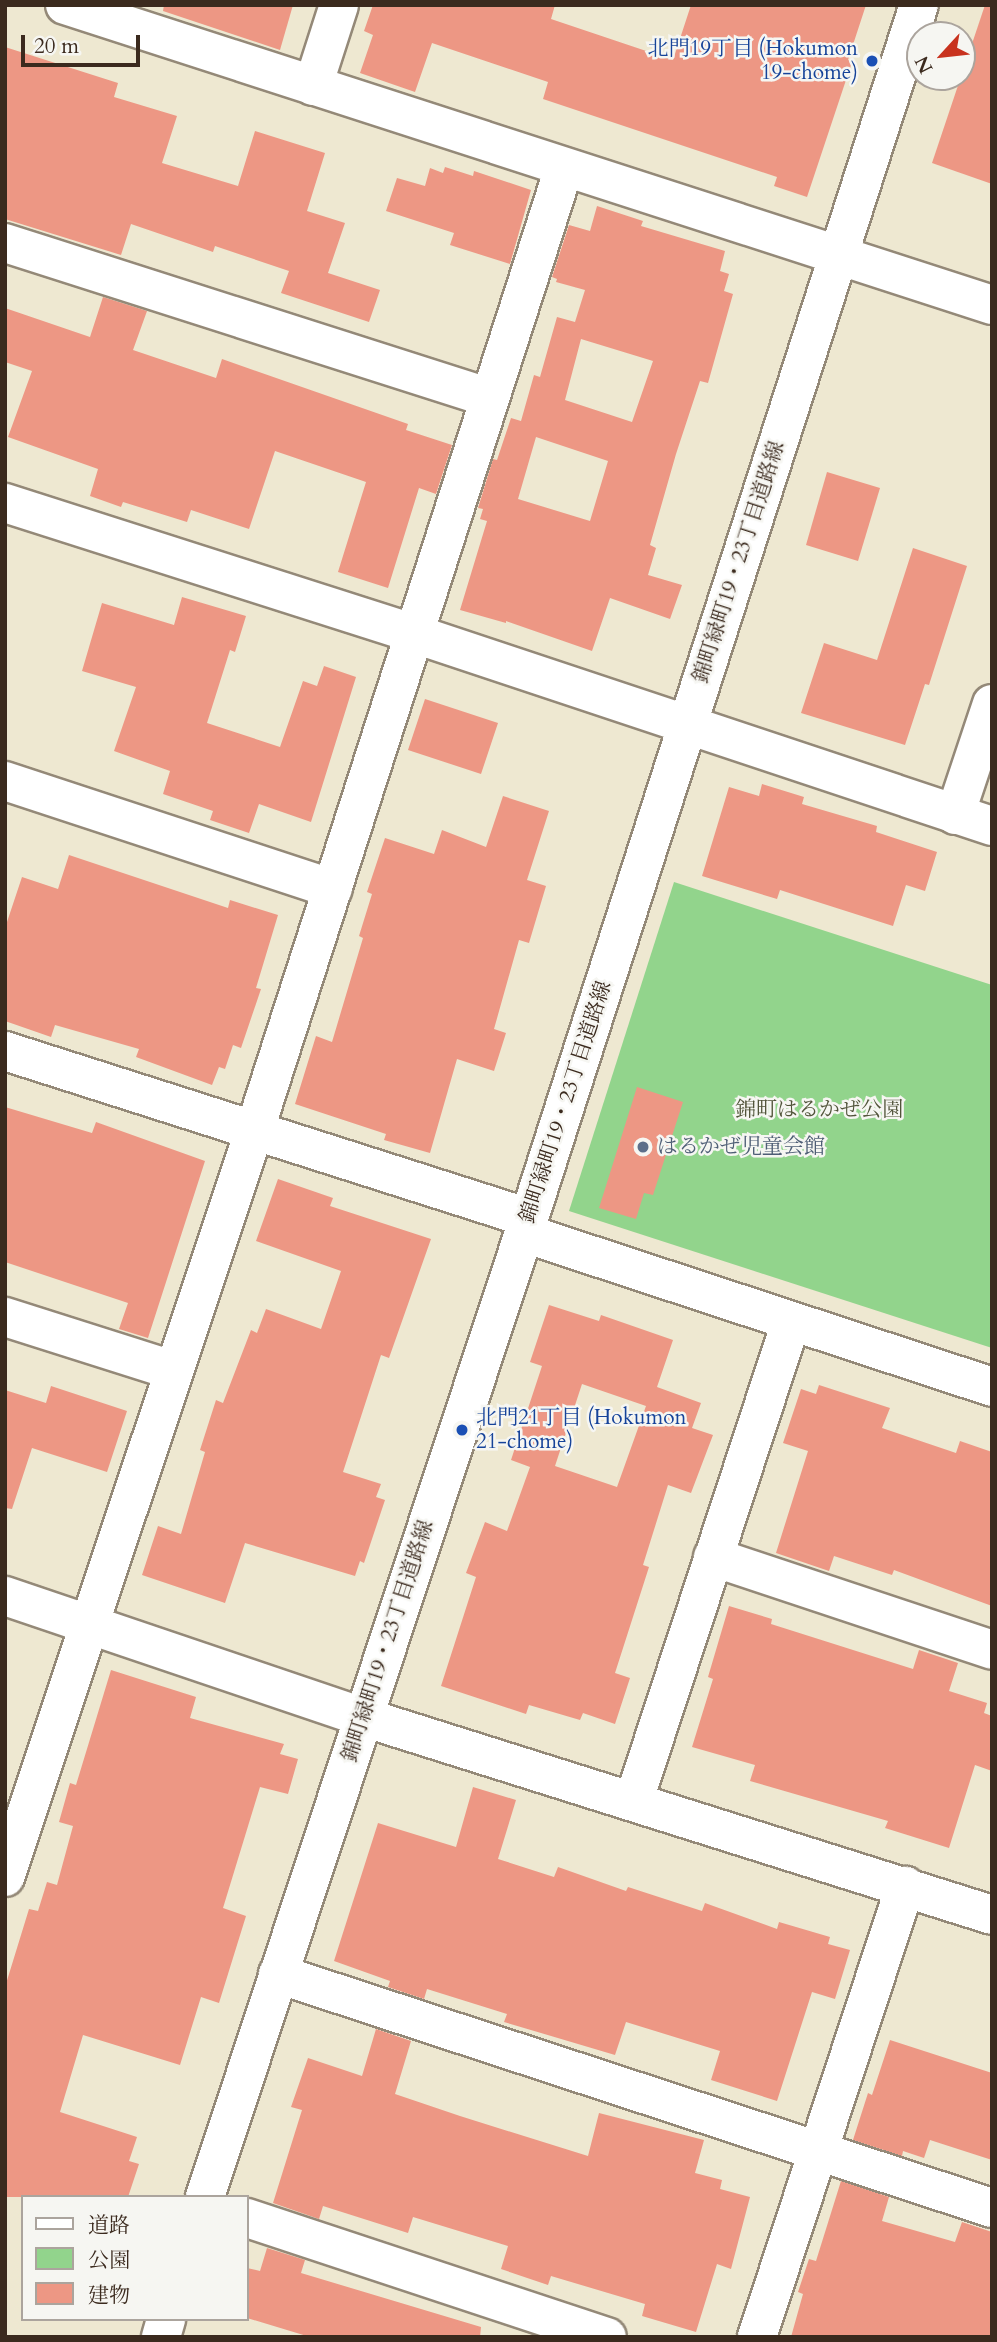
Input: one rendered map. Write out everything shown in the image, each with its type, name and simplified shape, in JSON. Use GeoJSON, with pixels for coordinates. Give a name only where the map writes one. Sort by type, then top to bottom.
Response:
{"type":"FeatureCollection","features":[{"type":"Feature","properties":{"kind":"street"},"geometry":{"type":"LineString","coordinates":[[65,5],[992,305]]}},
{"type":"Feature","properties":{"kind":"street"},"geometry":{"type":"LineString","coordinates":[[313,86],[339,5]]}},
{"type":"Feature","properties":{"kind":"street","name":"錦町緑町19・23丁目道路線"},"geometry":{"type":"LineString","coordinates":[[206,2195],[526,1226],[919,5]]}},
{"type":"Feature","properties":{"kind":"street"},"geometry":{"type":"LineString","coordinates":[[5,1877],[91,1623],[172,1370],[254,1132],[564,168]]}},
{"type":"Feature","properties":{"kind":"street"},"geometry":{"type":"LineString","coordinates":[[5,243],[490,398]]}},
{"type":"Feature","properties":{"kind":"street"},"geometry":{"type":"LineString","coordinates":[[5,503],[415,634],[992,827]]}},
{"type":"Feature","properties":{"kind":"street"},"geometry":{"type":"LineString","coordinates":[[955,815],[992,704]]}},
{"type":"Feature","properties":{"kind":"street"},"geometry":{"type":"LineString","coordinates":[[5,781],[332,889]]}},
{"type":"Feature","properties":{"kind":"street"},"geometry":{"type":"LineString","coordinates":[[5,1051],[254,1132],[526,1226],[791,1322],[992,1387]]}},
{"type":"Feature","properties":{"kind":"street"},"geometry":{"type":"LineString","coordinates":[[5,1317],[172,1370]]}},
{"type":"Feature","properties":{"kind":"street"},"geometry":{"type":"LineString","coordinates":[[635,1800],[791,1322]]}},
{"type":"Feature","properties":{"kind":"street"},"geometry":{"type":"LineString","coordinates":[[713,1557],[992,1650]]}},
{"type":"Feature","properties":{"kind":"street"},"geometry":{"type":"LineString","coordinates":[[5,1596],[363,1717],[635,1800],[992,1915]]}},
{"type":"Feature","properties":{"kind":"street"},"geometry":{"type":"LineString","coordinates":[[757,2337],[905,1886]]}},
{"type":"Feature","properties":{"kind":"street"},"geometry":{"type":"LineString","coordinates":[[278,1974],[992,2208]]}},
{"type":"Feature","properties":{"kind":"street"},"geometry":{"type":"LineString","coordinates":[[248,2218],[607,2337]]}},
{"type":"Feature","properties":{"kind":"green space","name":"錦町はるかぜ公園"},"geometry":{"type":"Polygon","coordinates":[[[674,882],[992,985],[992,1348],[569,1211],[674,882]]]}},
{"type":"Feature","properties":{"kind":"building"},"geometry":{"type":"Polygon","coordinates":[[[164,5],[293,5],[280,50],[163,11],[164,5]]]}},
{"type":"Feature","properties":{"kind":"building"},"geometry":{"type":"Polygon","coordinates":[[[373,5],[555,5],[551,19],[673,60],[691,5],[866,5],[848,60],[852,62],[807,197],[774,186],[777,177],[543,99],[548,82],[432,43],[415,92],[360,73],[373,35],[364,31],[373,5]]]}},
{"type":"Feature","properties":{"kind":"building"},"geometry":{"type":"Polygon","coordinates":[[[985,5],[992,5],[992,184],[932,163],[956,91],[976,91],[976,32],[985,5]]]}},
{"type":"Feature","properties":{"kind":"building"},"geometry":{"type":"Polygon","coordinates":[[[5,47],[118,83],[114,97],[177,116],[162,163],[238,186],[255,131],[325,153],[307,211],[345,223],[328,273],[380,290],[369,322],[281,293],[289,271],[215,246],[213,252],[131,224],[121,255],[5,219],[5,47]]]}},
{"type":"Feature","properties":{"kind":"building"},"geometry":{"type":"Polygon","coordinates":[[[445,167],[473,176],[474,171],[531,190],[510,264],[450,245],[454,233],[386,211],[397,178],[425,186],[430,168],[443,173],[445,167]]]}},
{"type":"Feature","properties":{"kind":"building"},"geometry":{"type":"Polygon","coordinates":[[[597,206],[643,221],[641,226],[725,251],[720,271],[729,274],[724,291],[733,294],[708,383],[700,381],[650,545],[656,548],[648,575],[682,585],[670,619],[610,598],[592,651],[506,621],[460,610],[487,521],[480,519],[483,509],[478,508],[493,459],[497,460],[511,418],[521,421],[534,375],[540,377],[557,317],[575,322],[585,290],[556,282],[557,279],[552,277],[569,225],[590,231],[597,206]],[[581,339],[565,400],[632,422],[653,361],[581,339]],[[536,437],[518,499],[590,521],[608,461],[536,437]]]}},
{"type":"Feature","properties":{"kind":"building"},"geometry":{"type":"Polygon","coordinates":[[[103,297],[147,311],[133,350],[216,378],[222,359],[408,424],[406,430],[452,445],[436,494],[419,488],[388,588],[338,572],[366,482],[275,451],[249,529],[191,510],[187,522],[123,502],[121,507],[90,496],[98,469],[8,437],[32,371],[5,362],[5,308],[90,337],[103,297]]]}},
{"type":"Feature","properties":{"kind":"building"},"geometry":{"type":"Polygon","coordinates":[[[827,472],[880,488],[858,561],[806,545],[827,472]]]}},
{"type":"Feature","properties":{"kind":"building"},"geometry":{"type":"Polygon","coordinates":[[[913,548],[967,566],[929,685],[925,684],[905,745],[801,713],[824,643],[877,660],[913,548]]]}},
{"type":"Feature","properties":{"kind":"building"},"geometry":{"type":"Polygon","coordinates":[[[182,597],[246,616],[235,652],[230,650],[207,723],[280,747],[303,681],[317,686],[324,666],[356,677],[311,822],[259,804],[249,833],[210,820],[213,811],[163,794],[170,771],[114,751],[136,687],[82,671],[102,603],[174,625],[182,597]]]}},
{"type":"Feature","properties":{"kind":"building"},"geometry":{"type":"Polygon","coordinates":[[[425,699],[498,723],[481,774],[408,750],[425,699]]]}},
{"type":"Feature","properties":{"kind":"building"},"geometry":{"type":"Polygon","coordinates":[[[762,784],[804,797],[802,804],[877,826],[876,832],[937,852],[925,891],[906,885],[893,926],[780,890],[777,899],[702,876],[729,787],[759,796],[762,784]]]}},
{"type":"Feature","properties":{"kind":"building"},"geometry":{"type":"Polygon","coordinates":[[[503,796],[549,811],[527,880],[546,886],[529,943],[519,940],[494,1029],[506,1033],[494,1071],[457,1059],[430,1153],[384,1140],[386,1134],[295,1104],[316,1036],[332,1042],[363,938],[359,936],[372,894],[367,892],[385,838],[434,854],[442,830],[486,847],[503,796]]]}},
{"type":"Feature","properties":{"kind":"building"},"geometry":{"type":"Polygon","coordinates":[[[69,855],[228,908],[230,900],[278,915],[256,988],[261,989],[241,1048],[233,1045],[225,1069],[219,1067],[212,1085],[136,1057],[139,1049],[55,1025],[51,1037],[5,1021],[5,928],[22,877],[58,889],[69,855]]]}},
{"type":"Feature","properties":{"kind":"building","name":"はるかぜ児童会館"},"geometry":{"type":"Polygon","coordinates":[[[637,1087],[683,1102],[653,1195],[644,1193],[636,1219],[599,1208],[637,1087]]]}},
{"type":"Feature","properties":{"kind":"building"},"geometry":{"type":"Polygon","coordinates":[[[5,1107],[92,1133],[96,1122],[205,1161],[148,1338],[119,1329],[128,1303],[5,1262],[5,1107]]]}},
{"type":"Feature","properties":{"kind":"building"},"geometry":{"type":"Polygon","coordinates":[[[278,1179],[333,1198],[330,1206],[431,1239],[389,1358],[381,1355],[343,1472],[381,1484],[376,1497],[385,1500],[364,1563],[360,1561],[355,1576],[245,1543],[225,1603],[142,1575],[158,1526],[181,1534],[205,1452],[200,1450],[216,1400],[223,1403],[251,1330],[257,1333],[266,1309],[321,1329],[341,1271],[256,1241],[278,1179]]]}},
{"type":"Feature","properties":{"kind":"building"},"geometry":{"type":"Polygon","coordinates":[[[549,1305],[599,1321],[601,1315],[673,1340],[657,1387],[701,1403],[692,1428],[713,1435],[691,1493],[668,1485],[643,1565],[649,1567],[615,1673],[630,1678],[615,1724],[583,1713],[580,1720],[529,1705],[526,1714],[441,1686],[476,1577],[466,1573],[485,1522],[507,1531],[530,1467],[511,1460],[542,1366],[530,1362],[549,1305]],[[582,1384],[555,1466],[617,1487],[646,1406],[582,1384]]]}},
{"type":"Feature","properties":{"kind":"building"},"geometry":{"type":"Polygon","coordinates":[[[819,1385],[890,1408],[882,1428],[956,1453],[960,1441],[992,1452],[992,1606],[894,1570],[892,1575],[834,1556],[829,1571],[776,1553],[808,1451],[783,1443],[801,1389],[816,1394],[819,1385]]]}},
{"type":"Feature","properties":{"kind":"building"},"geometry":{"type":"Polygon","coordinates":[[[51,1386],[127,1411],[107,1472],[32,1448],[12,1509],[5,1508],[5,1390],[46,1403],[51,1386]]]}},
{"type":"Feature","properties":{"kind":"building"},"geometry":{"type":"Polygon","coordinates":[[[729,1606],[772,1619],[771,1624],[913,1669],[919,1650],[958,1663],[949,1691],[987,1703],[984,1713],[992,1716],[992,1771],[975,1765],[949,1848],[885,1828],[888,1821],[750,1781],[755,1765],[692,1747],[713,1679],[708,1677],[729,1606]]]}},
{"type":"Feature","properties":{"kind":"building"},"geometry":{"type":"Polygon","coordinates":[[[111,1670],[196,1697],[190,1718],[284,1744],[280,1754],[298,1759],[288,1794],[260,1787],[223,1908],[246,1916],[219,2003],[201,1997],[180,2065],[83,2035],[60,2112],[137,2137],[129,2161],[139,2164],[129,2195],[5,2197],[5,1987],[29,1909],[38,1911],[47,1882],[57,1885],[73,1826],[59,1822],[70,1783],[76,1785],[111,1670]]]}},
{"type":"Feature","properties":{"kind":"building"},"geometry":{"type":"Polygon","coordinates":[[[473,1787],[516,1800],[498,1859],[554,1877],[558,1867],[626,1891],[628,1887],[702,1911],[705,1903],[777,1929],[779,1922],[830,1937],[828,1944],[850,1950],[835,1999],[812,1992],[777,2101],[711,2080],[720,2051],[626,2022],[615,2055],[504,2022],[507,2014],[427,1989],[424,1999],[388,1987],[390,1981],[334,1961],[378,1823],[456,1847],[473,1787]]]}},
{"type":"Feature","properties":{"kind":"building"},"geometry":{"type":"Polygon","coordinates":[[[376,2029],[411,2041],[395,2094],[460,2116],[588,2156],[599,2113],[704,2140],[695,2173],[722,2180],[720,2189],[750,2197],[731,2269],[717,2264],[696,2332],[642,2316],[645,2304],[551,2276],[548,2285],[501,2269],[508,2246],[413,2217],[408,2233],[323,2206],[319,2219],[273,2203],[302,2110],[291,2107],[308,2058],[362,2076],[376,2029]]]}},
{"type":"Feature","properties":{"kind":"building"},"geometry":{"type":"Polygon","coordinates":[[[890,2040],[992,2073],[992,2160],[930,2140],[924,2158],[903,2151],[902,2156],[853,2140],[868,2093],[872,2095],[890,2040]]]}},
{"type":"Feature","properties":{"kind":"building"},"geometry":{"type":"Polygon","coordinates":[[[841,2181],[889,2197],[882,2221],[955,2242],[962,2222],[992,2232],[992,2337],[791,2337],[803,2294],[798,2292],[809,2259],[816,2261],[841,2181]]]}},
{"type":"Feature","properties":{"kind":"building"},"geometry":{"type":"Polygon","coordinates":[[[267,2248],[305,2260],[301,2273],[481,2327],[480,2337],[310,2337],[248,2318],[248,2268],[260,2271],[267,2248]]]}},
{"type":"Feature","properties":{"kind":"place","name":"北門19丁目 (Hokumon 19-chome)"},"geometry":{"type":"Point","coordinates":[872,61]}},
{"type":"Feature","properties":{"kind":"place","name":"はるかぜ児童会館"},"geometry":{"type":"Point","coordinates":[643,1147]}},
{"type":"Feature","properties":{"kind":"place","name":"北門21丁目 (Hokumon 21-chome)"},"geometry":{"type":"Point","coordinates":[462,1430]}}]}
